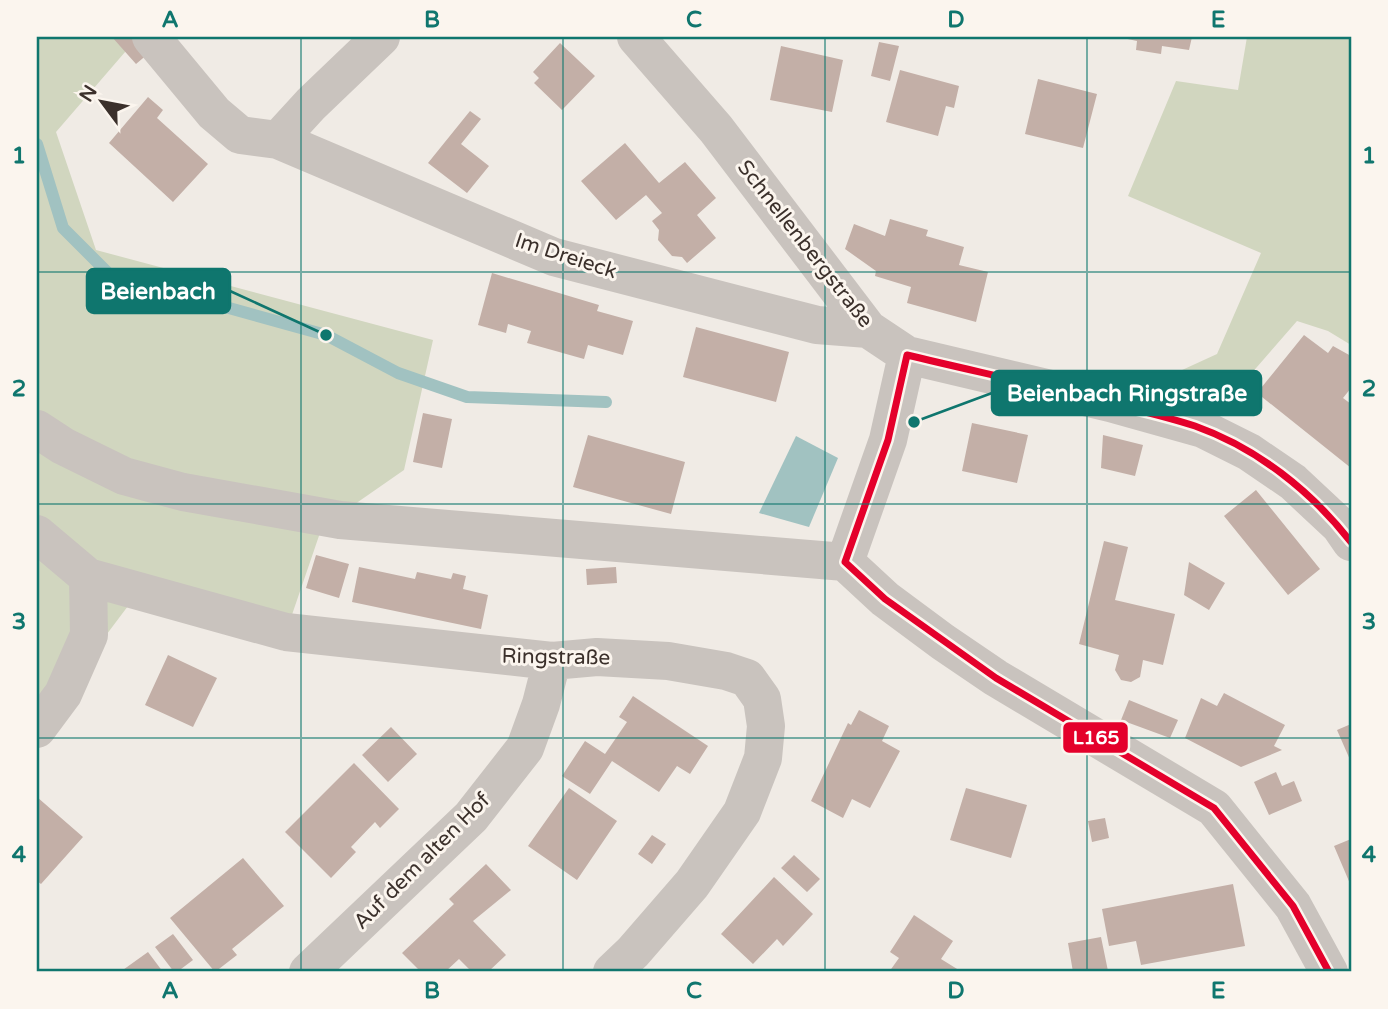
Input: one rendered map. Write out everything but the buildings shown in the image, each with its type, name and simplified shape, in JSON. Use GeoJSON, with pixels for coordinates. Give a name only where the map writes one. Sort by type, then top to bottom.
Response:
{"type":"FeatureCollection","features":[{"type":"Feature","properties":{"kind":"street","name":"Im Dreieck"},"geometry":{"type":"LineString","coordinates":[[151,37],[214,113],[240,135],[278,140],[554,257],[817,325],[868,329]]}},
{"type":"Feature","properties":{"kind":"street"},"geometry":{"type":"LineString","coordinates":[[278,140],[311,104],[381,37]]}},
{"type":"Feature","properties":{"kind":"street","name":"Schnellenbergstraße"},"geometry":{"type":"LineString","coordinates":[[636,37],[716,129],[868,329],[907,355],[1110,403],[1203,429],[1249,452],[1293,482],[1340,526],[1351,542]]}},
{"type":"Feature","properties":{"kind":"street"},"geometry":{"type":"LineString","coordinates":[[845,562],[888,440],[907,355]]}},
{"type":"Feature","properties":{"kind":"street"},"geometry":{"type":"LineString","coordinates":[[37,429],[63,446],[124,476],[183,492],[340,520],[845,562],[885,599],[996,678],[1214,808],[1293,906],[1329,972]]}},
{"type":"Feature","properties":{"kind":"street","name":"Ringstraße"},"geometry":{"type":"LineString","coordinates":[[37,534],[88,577],[286,632],[552,661],[597,657],[644,660],[726,671],[747,678],[762,699],[766,726],[762,758],[742,812],[692,884],[612,972]]}},
{"type":"Feature","properties":{"kind":"street"},"geometry":{"type":"LineString","coordinates":[[37,729],[63,694],[89,635],[88,577]]}},
{"type":"Feature","properties":{"kind":"street","name":"Auf dem alten Hof"},"geometry":{"type":"LineString","coordinates":[[308,972],[471,817],[525,748],[541,704],[552,661]]}},
{"type":"Feature","properties":{"kind":"green space"},"geometry":{"type":"Polygon","coordinates":[[[37,37],[138,37],[56,132],[96,250],[433,340],[404,470],[322,527],[283,641],[128,606],[37,727],[37,37]]]}},
{"type":"Feature","properties":{"kind":"green space"},"geometry":{"type":"Polygon","coordinates":[[[1247,37],[1351,37],[1351,345],[1328,331],[1297,321],[1203,429],[1110,403],[1217,354],[1261,253],[1128,196],[1176,81],[1238,90],[1247,37]]]}},
{"type":"Feature","properties":{"kind":"water"},"geometry":{"type":"Polygon","coordinates":[[[796,436],[838,458],[809,527],[759,513],[796,436]]]}},
{"type":"Feature","properties":{"kind":"waterway"},"geometry":{"type":"LineString","coordinates":[[37,144],[63,228],[110,275],[326,335],[398,373],[467,397],[606,402]]}},
{"type":"Feature","properties":{"kind":"transit line","name":"L165"},"geometry":{"type":"LineString","coordinates":[[1329,972],[1293,906],[1214,808],[996,678],[885,599],[845,562],[888,440],[907,355],[1157,415],[1218,435],[1281,473],[1318,505],[1351,542]]}},
{"type":"Feature","properties":{"kind":"place","name":"Beienbach"},"geometry":{"type":"Point","coordinates":[326,335]}},
{"type":"Feature","properties":{"kind":"place","name":"Beienbach Ringstraße"},"geometry":{"type":"Point","coordinates":[914,422]}}]}
